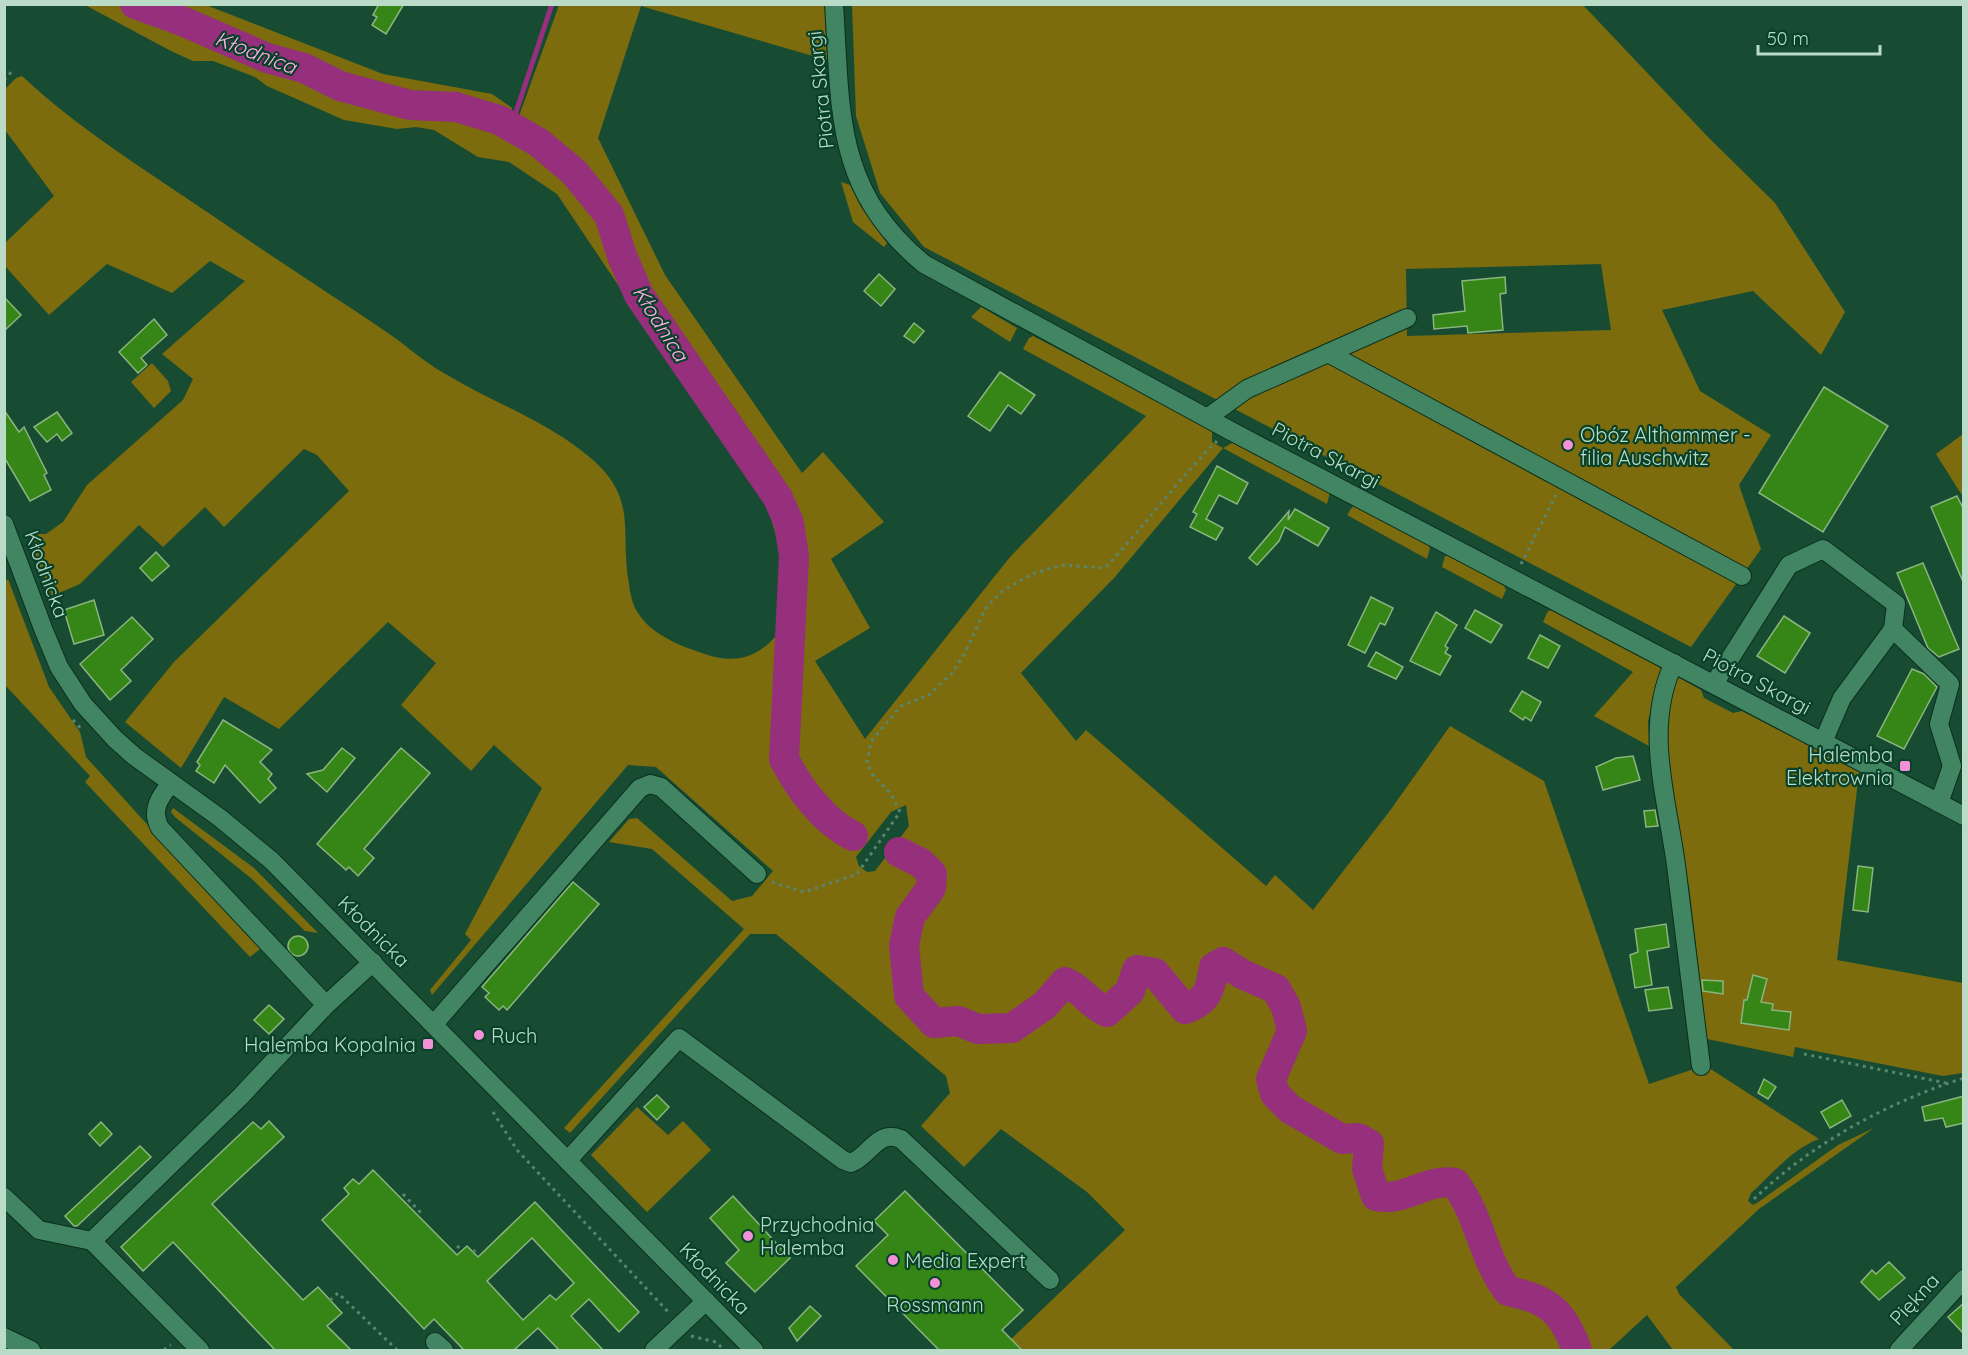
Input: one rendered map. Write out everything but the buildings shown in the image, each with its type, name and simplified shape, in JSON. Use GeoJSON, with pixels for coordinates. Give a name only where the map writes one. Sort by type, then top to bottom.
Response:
{"type":"FeatureCollection","features":[{"type":"Feature","properties":{"kind":"street","name":"Piotra Skargi"},"geometry":{"type":"LineString","coordinates":[[834,4],[842,121],[848,152],[862,190],[892,235],[924,264],[949,280],[1229,430],[1964,816]]}},
{"type":"Feature","properties":{"kind":"street"},"geometry":{"type":"LineString","coordinates":[[1207,418],[1247,389],[1407,318]]}},
{"type":"Feature","properties":{"kind":"street"},"geometry":{"type":"LineString","coordinates":[[1328,353],[1742,576]]}},
{"type":"Feature","properties":{"kind":"street","name":"Kłodnicka"},"geometry":{"type":"LineString","coordinates":[[4,524],[44,631],[71,687],[115,739],[220,818],[272,861],[754,1350]]}},
{"type":"Feature","properties":{"kind":"street"},"geometry":{"type":"LineString","coordinates":[[1714,684],[1789,565],[1823,549],[1896,604],[1893,630],[1842,698],[1823,742]]}},
{"type":"Feature","properties":{"kind":"street"},"geometry":{"type":"LineString","coordinates":[[1893,630],[1950,684],[1939,724],[1952,766],[1939,803]]}},
{"type":"Feature","properties":{"kind":"street"},"geometry":{"type":"LineString","coordinates":[[1674,663],[1664,684],[1659,718],[1661,782],[1676,861],[1701,1066]]}},
{"type":"Feature","properties":{"kind":"street"},"geometry":{"type":"LineString","coordinates":[[171,783],[156,805],[155,814],[160,828],[326,1005]]}},
{"type":"Feature","properties":{"kind":"street"},"geometry":{"type":"LineString","coordinates":[[435,1024],[640,788],[651,784],[660,787],[757,874]]}},
{"type":"Feature","properties":{"kind":"street"},"geometry":{"type":"LineString","coordinates":[[92,1241],[241,1096],[326,1005],[373,962]]}},
{"type":"Feature","properties":{"kind":"street"},"geometry":{"type":"LineString","coordinates":[[567,1160],[680,1038],[843,1160],[851,1163],[861,1159],[882,1137],[890,1134],[901,1138],[1050,1280]]}},
{"type":"Feature","properties":{"kind":"street"},"geometry":{"type":"LineString","coordinates":[[4,1197],[39,1230],[92,1241],[200,1350]]}},
{"type":"Feature","properties":{"kind":"street","name":"Piękna"},"geometry":{"type":"LineString","coordinates":[[1899,1350],[1964,1279]]}},
{"type":"Feature","properties":{"kind":"street"},"geometry":{"type":"LineString","coordinates":[[654,1350],[706,1301]]}},
{"type":"Feature","properties":{"kind":"street"},"geometry":{"type":"LineString","coordinates":[[4,1337],[31,1350]]}},
{"type":"Feature","properties":{"kind":"path"},"geometry":{"type":"LineString","coordinates":[[4,80],[14,69]]}},
{"type":"Feature","properties":{"kind":"path"},"geometry":{"type":"LineString","coordinates":[[757,874],[789,889],[804,892],[857,874],[900,812],[885,787],[872,774],[867,762],[871,741],[901,706],[928,695],[952,673],[965,653],[985,609],[1001,592],[1032,574],[1061,566],[1104,568],[1138,533],[1185,474],[1229,430]]}},
{"type":"Feature","properties":{"kind":"path"},"geometry":{"type":"LineString","coordinates":[[1514,579],[1563,479]]}},
{"type":"Feature","properties":{"kind":"path"},"geometry":{"type":"LineString","coordinates":[[1804,1054],[1948,1083]]}},
{"type":"Feature","properties":{"kind":"path"},"geometry":{"type":"LineString","coordinates":[[1754,1199],[1805,1155],[1883,1111],[1964,1078]]}},
{"type":"Feature","properties":{"kind":"path"},"geometry":{"type":"LineString","coordinates":[[492,1109],[517,1150],[691,1336],[716,1342],[724,1350]]}},
{"type":"Feature","properties":{"kind":"path"},"geometry":{"type":"LineString","coordinates":[[403,1194],[422,1214]]}},
{"type":"Feature","properties":{"kind":"path"},"geometry":{"type":"LineString","coordinates":[[457,1246],[462,1250]]}},
{"type":"Feature","properties":{"kind":"path"},"geometry":{"type":"LineString","coordinates":[[473,1252],[478,1248]]}},
{"type":"Feature","properties":{"kind":"path"},"geometry":{"type":"LineString","coordinates":[[330,1300],[338,1293],[397,1350]]}},
{"type":"Feature","properties":{"kind":"path"},"geometry":{"type":"LineString","coordinates":[[164,1350],[171,1345]]}},
{"type":"Feature","properties":{"kind":"shaded area"},"geometry":{"type":"Polygon","coordinates":[[[85,5],[206,5],[383,74],[492,94],[512,108],[507,130],[517,135],[519,116],[559,5],[825,5],[827,60],[641,6],[598,138],[665,275],[802,473],[823,452],[884,522],[831,559],[870,628],[815,661],[865,739],[1010,557],[1146,416],[1023,349],[1029,338],[1033,336],[1212,429],[1212,442],[1223,448],[1114,578],[1021,673],[1076,741],[1086,730],[1266,886],[1275,875],[1313,910],[1389,812],[1450,726],[1544,781],[1649,1084],[1694,1069],[1709,1068],[1819,1139],[1800,1149],[1783,1163],[1751,1193],[1748,1201],[1753,1205],[1757,1203],[1838,1145],[1874,1128],[1759,1209],[1676,1287],[1679,1294],[1734,1350],[1673,1350],[1647,1315],[1609,1350],[1023,1350],[1017,1344],[1012,1349],[1006,1344],[1125,1230],[1087,1192],[1001,1129],[964,1167],[921,1126],[950,1093],[946,1076],[776,934],[750,934],[570,1133],[564,1128],[744,929],[652,849],[609,842],[629,819],[637,818],[732,901],[752,896],[773,871],[656,767],[628,765],[432,995],[430,990],[471,940],[465,934],[542,788],[494,745],[471,771],[401,705],[436,663],[388,622],[279,729],[224,697],[181,768],[125,722],[174,662],[349,491],[317,455],[304,449],[224,527],[205,507],[163,547],[139,525],[80,584],[52,596],[29,539],[36,534],[46,534],[63,522],[87,485],[183,400],[193,379],[162,354],[245,281],[210,261],[172,293],[107,264],[49,315],[5,266],[5,243],[54,196],[5,130],[4,90],[16,78],[22,76],[69,116],[118,152],[388,333],[435,368],[553,431],[587,455],[604,471],[615,486],[621,500],[629,588],[635,607],[652,629],[671,641],[711,656],[729,659],[754,654],[775,637],[781,603],[782,571],[777,540],[767,507],[557,194],[509,162],[478,157],[434,130],[416,127],[397,129],[344,120],[267,86],[255,77],[213,61],[193,61],[85,5]],[[906,805],[891,812],[856,857],[859,866],[867,872],[875,871],[909,826],[906,805]]]}},
{"type":"Feature","properties":{"kind":"shaded area"},"geometry":{"type":"Polygon","coordinates":[[[852,5],[1583,5],[1707,136],[1775,203],[1845,312],[1821,355],[1753,291],[1662,310],[1700,391],[1771,435],[1739,485],[1761,549],[1691,647],[924,247],[880,193],[856,116],[852,5]],[[1601,264],[1406,269],[1407,336],[1611,330],[1601,264]]]}},
{"type":"Feature","properties":{"kind":"shaded area"},"geometry":{"type":"Polygon","coordinates":[[[841,182],[850,185],[861,207],[887,243],[884,247],[853,222],[841,182]]]}},
{"type":"Feature","properties":{"kind":"shaded area"},"geometry":{"type":"Polygon","coordinates":[[[981,307],[1017,328],[1010,342],[971,317],[981,307]]]}},
{"type":"Feature","properties":{"kind":"shaded area"},"geometry":{"type":"Polygon","coordinates":[[[152,363],[168,381],[171,391],[154,408],[131,382],[152,363]]]}},
{"type":"Feature","properties":{"kind":"shaded area"},"geometry":{"type":"Polygon","coordinates":[[[1963,434],[1963,497],[1936,454],[1963,434]]]}},
{"type":"Feature","properties":{"kind":"shaded area"},"geometry":{"type":"Polygon","coordinates":[[[1234,442],[1330,492],[1327,504],[1223,448],[1234,442]]]}},
{"type":"Feature","properties":{"kind":"shaded area"},"geometry":{"type":"Polygon","coordinates":[[[1353,506],[1358,506],[1427,544],[1430,548],[1427,559],[1347,515],[1353,506]]]}},
{"type":"Feature","properties":{"kind":"shaded area"},"geometry":{"type":"Polygon","coordinates":[[[1445,556],[1451,556],[1504,586],[1506,590],[1502,599],[1442,567],[1445,556]]]}},
{"type":"Feature","properties":{"kind":"shaded area"},"geometry":{"type":"Polygon","coordinates":[[[8,579],[49,687],[80,732],[86,757],[260,949],[250,957],[85,782],[90,776],[5,685],[4,583],[8,579]]]}},
{"type":"Feature","properties":{"kind":"shaded area"},"geometry":{"type":"Polygon","coordinates":[[[1553,610],[1655,663],[1661,669],[1648,721],[1649,746],[1594,716],[1633,672],[1543,622],[1548,611],[1553,610]]]}},
{"type":"Feature","properties":{"kind":"shaded area"},"geometry":{"type":"Polygon","coordinates":[[[1676,676],[1701,690],[1704,698],[1733,713],[1742,711],[1859,772],[1837,960],[1963,983],[1963,1073],[1943,1076],[1795,1047],[1793,1057],[1707,1039],[1689,886],[1665,781],[1666,720],[1676,676]]]}},
{"type":"Feature","properties":{"kind":"shaded area"},"geometry":{"type":"Polygon","coordinates":[[[173,808],[254,868],[318,933],[305,931],[252,879],[175,817],[171,812],[173,808]]]}},
{"type":"Feature","properties":{"kind":"shaded area"},"geometry":{"type":"Polygon","coordinates":[[[637,1107],[668,1135],[683,1121],[711,1150],[647,1212],[591,1155],[637,1107]]]}},
{"type":"Feature","properties":{"kind":"waterway","name":"Kłodnica"},"geometry":{"type":"LineString","coordinates":[[135,4],[182,21],[267,58],[304,68],[340,86],[410,105],[456,107],[499,120],[538,142],[574,172],[609,215],[622,256],[639,295],[778,498],[789,523],[794,556],[784,759],[813,803],[832,822],[853,836]]}},
{"type":"Feature","properties":{"kind":"waterway"},"geometry":{"type":"LineString","coordinates":[[511,127],[552,4]]}},
{"type":"Feature","properties":{"kind":"waterway","name":"Kłodnica"},"geometry":{"type":"LineString","coordinates":[[899,852],[921,863],[932,874],[931,888],[910,917],[904,945],[909,996],[934,1023],[958,1021],[978,1029],[1012,1028],[1045,1005],[1065,982],[1107,1012],[1130,991],[1137,970],[1155,973],[1185,1009],[1199,1002],[1207,994],[1214,967],[1223,962],[1242,974],[1276,989],[1286,1007],[1292,1031],[1271,1079],[1275,1094],[1290,1109],[1342,1139],[1358,1138],[1369,1144],[1367,1169],[1376,1196],[1397,1196],[1435,1184],[1455,1183],[1470,1209],[1493,1265],[1508,1291],[1534,1298],[1553,1309],[1566,1326],[1577,1350]]}},
{"type":"Feature","properties":{"kind":"place","name":"Obóz Althammer - filia Auschwitz"},"geometry":{"type":"Point","coordinates":[1568,445]}},
{"type":"Feature","properties":{"kind":"place","name":"Halemba Elektrownia"},"geometry":{"type":"Point","coordinates":[1905,766]}},
{"type":"Feature","properties":{"kind":"place","name":"Ruch"},"geometry":{"type":"Point","coordinates":[479,1035]}},
{"type":"Feature","properties":{"kind":"place","name":"Halemba Kopalnia"},"geometry":{"type":"Point","coordinates":[428,1044]}},
{"type":"Feature","properties":{"kind":"place","name":"Przychodnia Halemba"},"geometry":{"type":"Point","coordinates":[748,1236]}},
{"type":"Feature","properties":{"kind":"place","name":"Media Expert"},"geometry":{"type":"Point","coordinates":[893,1260]}},
{"type":"Feature","properties":{"kind":"place","name":"Rossmann"},"geometry":{"type":"Point","coordinates":[935,1283]}}]}
